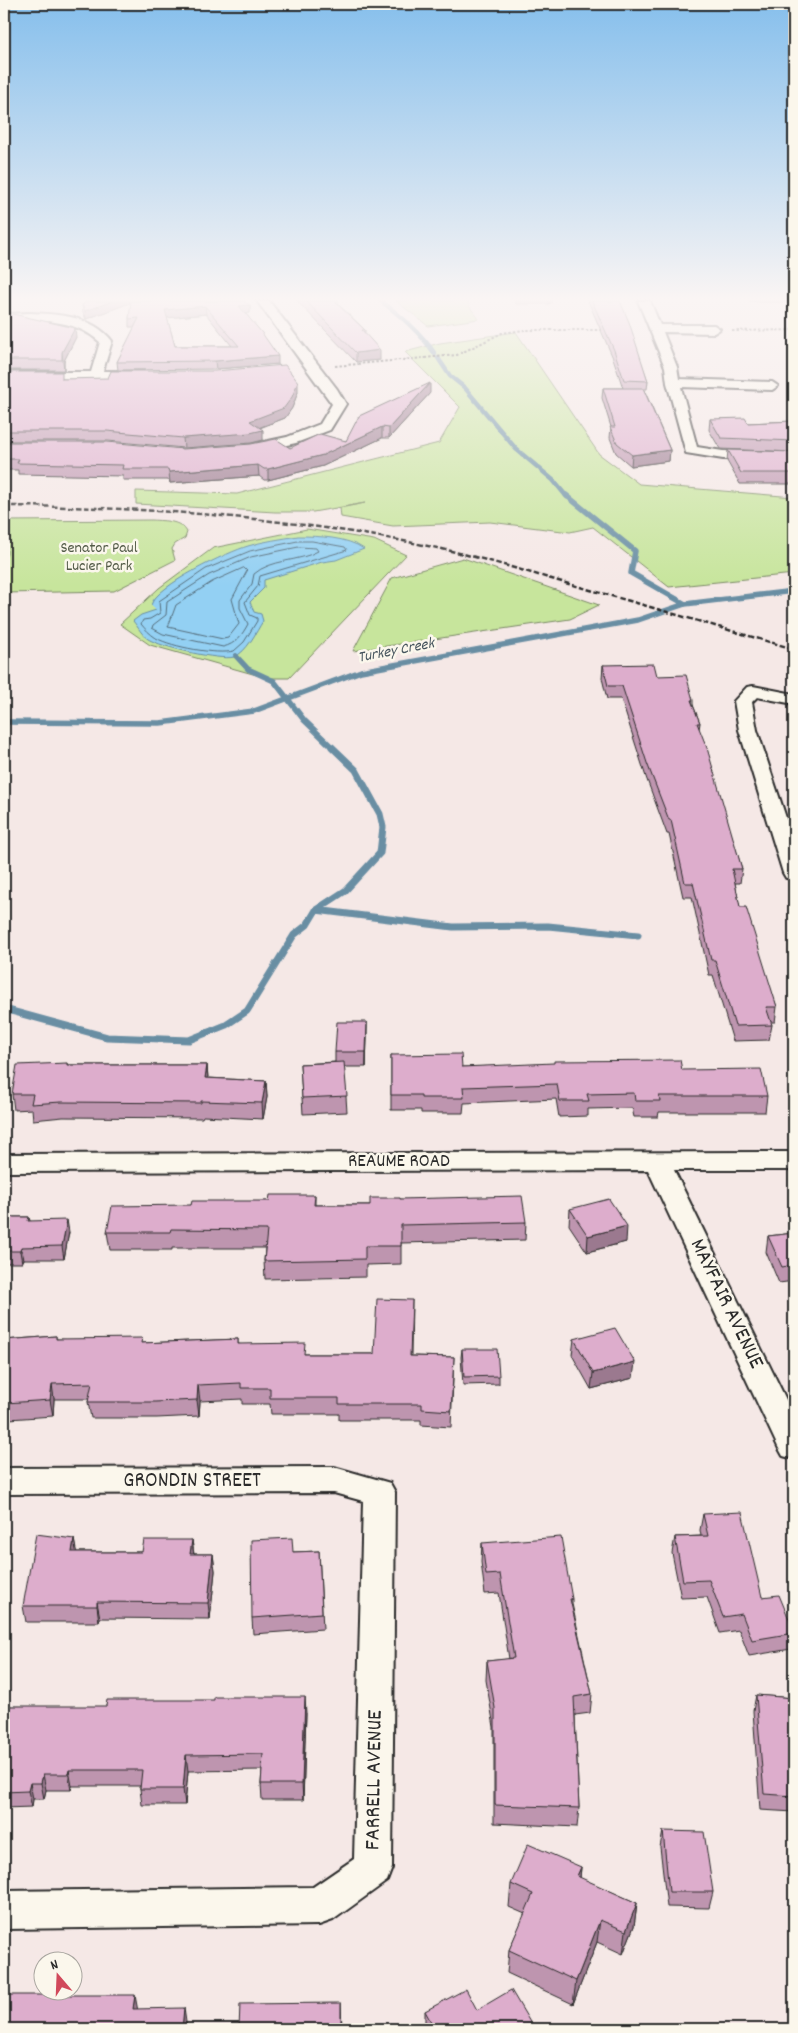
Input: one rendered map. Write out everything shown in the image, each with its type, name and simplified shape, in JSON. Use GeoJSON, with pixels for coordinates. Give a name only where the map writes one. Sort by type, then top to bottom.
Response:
{"type":"FeatureCollection","features":[{"type":"Feature","properties":{"kind":"street"},"geometry":{"type":"LineString","coordinates":[[234,451],[292,440],[325,427],[339,404],[334,396]]}},
{"type":"Feature","properties":{"kind":"street"},"geometry":{"type":"LineString","coordinates":[[676,396],[691,450],[723,455],[794,457]]}},
{"type":"Feature","properties":{"kind":"street"},"geometry":{"type":"LineString","coordinates":[[794,698],[754,691],[744,701],[748,730],[794,873]]}},
{"type":"Feature","properties":{"kind":"street","name":"REAUME ROAD"},"geometry":{"type":"LineString","coordinates":[[4,1163],[794,1161]]}},
{"type":"Feature","properties":{"kind":"street","name":"MAYFAIR AVENUE"},"geometry":{"type":"LineString","coordinates":[[657,1162],[794,1447]]}},
{"type":"Feature","properties":{"kind":"street","name":"GRONDIN STREET"},"geometry":{"type":"LineString","coordinates":[[4,1481],[334,1480],[379,1492]]}},
{"type":"Feature","properties":{"kind":"street","name":"FARRELL AVENUE"},"geometry":{"type":"LineString","coordinates":[[4,1910],[318,1906],[373,1868],[379,1492]]}},
{"type":"Feature","properties":{"kind":"green space"},"geometry":{"type":"Polygon","coordinates":[[[449,396],[559,396],[599,454],[639,484],[794,497],[794,574],[669,587],[593,527],[570,532],[490,522],[393,526],[341,517],[340,508],[365,503],[313,512],[275,512],[136,504],[136,491],[237,494],[439,443],[460,407],[449,396]]]}},
{"type":"Feature","properties":{"kind":"green space","name":"Senator Paul Lucier Park"},"geometry":{"type":"Polygon","coordinates":[[[152,520],[176,523],[187,532],[185,538],[175,544],[172,549],[175,560],[114,591],[4,593],[4,560],[7,554],[7,545],[4,545],[4,521],[152,520]]]}},
{"type":"Feature","properties":{"kind":"green space"},"geometry":{"type":"Polygon","coordinates":[[[307,529],[374,540],[406,555],[289,678],[267,678],[150,645],[120,624],[159,588],[213,548],[307,529]]]}},
{"type":"Feature","properties":{"kind":"green space"},"geometry":{"type":"Polygon","coordinates":[[[463,558],[599,605],[570,619],[353,651],[392,578],[463,558]]]}},
{"type":"Feature","properties":{"kind":"water"},"geometry":{"type":"Polygon","coordinates":[[[298,536],[341,540],[364,549],[336,560],[322,562],[264,580],[264,588],[250,602],[254,612],[261,614],[263,621],[243,651],[234,657],[204,655],[155,642],[148,639],[133,621],[141,615],[156,610],[151,605],[156,597],[166,588],[194,570],[248,546],[298,536]]]}},
{"type":"Feature","properties":{"kind":"building"},"geometry":{"type":"Polygon","coordinates":[[[4,396],[292,396],[284,408],[250,421],[263,430],[250,433],[183,438],[107,431],[4,431],[4,396]]]}},
{"type":"Feature","properties":{"kind":"building"},"geometry":{"type":"Polygon","coordinates":[[[402,396],[418,396],[389,428],[382,427],[323,455],[268,469],[258,465],[169,472],[168,469],[122,469],[123,465],[17,463],[19,459],[4,459],[4,442],[107,442],[183,449],[251,444],[276,439],[290,448],[320,434],[346,441],[359,416],[402,396]]]}},
{"type":"Feature","properties":{"kind":"building"},"geometry":{"type":"Polygon","coordinates":[[[605,396],[646,396],[670,450],[632,455],[617,443],[610,427],[615,427],[605,396]]]}},
{"type":"Feature","properties":{"kind":"building"},"geometry":{"type":"Polygon","coordinates":[[[745,418],[748,423],[794,421],[794,441],[721,438],[710,419],[745,418]]]}},
{"type":"Feature","properties":{"kind":"building"},"geometry":{"type":"Polygon","coordinates":[[[728,450],[794,452],[794,473],[741,473],[728,450]]]}},
{"type":"Feature","properties":{"kind":"building"},"geometry":{"type":"Polygon","coordinates":[[[654,664],[657,676],[686,675],[693,700],[691,700],[700,723],[697,723],[707,748],[742,869],[732,869],[740,907],[746,907],[777,1007],[766,1007],[772,1025],[735,1026],[715,960],[711,960],[693,883],[685,883],[671,820],[669,820],[647,763],[622,686],[608,686],[603,665],[654,664]]]}},
{"type":"Feature","properties":{"kind":"building"},"geometry":{"type":"Polygon","coordinates":[[[337,1022],[367,1022],[366,1052],[335,1052],[337,1022]]]}},
{"type":"Feature","properties":{"kind":"building"},"geometry":{"type":"Polygon","coordinates":[[[461,1054],[462,1067],[554,1063],[554,1061],[680,1060],[682,1070],[761,1069],[767,1096],[659,1096],[660,1101],[635,1101],[634,1093],[587,1094],[589,1101],[560,1101],[557,1084],[463,1087],[464,1098],[421,1098],[421,1095],[391,1095],[391,1055],[461,1054]]]}},
{"type":"Feature","properties":{"kind":"building"},"geometry":{"type":"Polygon","coordinates":[[[344,1062],[347,1096],[302,1098],[300,1064],[344,1062]]]}},
{"type":"Feature","properties":{"kind":"building"},"geometry":{"type":"Polygon","coordinates":[[[67,1063],[67,1065],[207,1065],[205,1078],[266,1081],[262,1103],[201,1101],[201,1103],[61,1102],[31,1104],[33,1094],[12,1094],[17,1065],[67,1063]]]}},
{"type":"Feature","properties":{"kind":"building"},"geometry":{"type":"Polygon","coordinates":[[[270,1195],[315,1195],[314,1205],[370,1205],[370,1198],[522,1196],[526,1222],[401,1225],[401,1246],[365,1246],[365,1259],[264,1261],[267,1230],[171,1229],[170,1232],[107,1232],[112,1206],[191,1205],[192,1201],[269,1201],[270,1195]]]}},
{"type":"Feature","properties":{"kind":"building"},"geometry":{"type":"Polygon","coordinates":[[[609,1199],[627,1226],[588,1236],[570,1209],[609,1199]]]}},
{"type":"Feature","properties":{"kind":"building"},"geometry":{"type":"Polygon","coordinates":[[[4,1217],[29,1217],[28,1221],[67,1220],[62,1246],[21,1247],[20,1251],[4,1251],[4,1217]]]}},
{"type":"Feature","properties":{"kind":"building"},"geometry":{"type":"Polygon","coordinates":[[[794,1233],[794,1265],[782,1267],[768,1236],[794,1233]]]}},
{"type":"Feature","properties":{"kind":"building"},"geometry":{"type":"Polygon","coordinates":[[[377,1299],[412,1300],[410,1356],[454,1357],[451,1411],[422,1409],[422,1404],[339,1404],[339,1398],[270,1398],[270,1388],[241,1388],[241,1383],[198,1385],[197,1400],[155,1402],[88,1402],[92,1383],[52,1384],[50,1400],[6,1403],[8,1385],[4,1385],[4,1340],[56,1336],[56,1339],[142,1338],[141,1343],[238,1339],[238,1344],[305,1343],[304,1354],[374,1354],[377,1299]]]}},
{"type":"Feature","properties":{"kind":"building"},"geometry":{"type":"Polygon","coordinates":[[[615,1328],[635,1362],[593,1373],[574,1339],[615,1328]]]}},
{"type":"Feature","properties":{"kind":"building"},"geometry":{"type":"Polygon","coordinates":[[[462,1349],[497,1349],[499,1376],[464,1377],[462,1349]]]}},
{"type":"Feature","properties":{"kind":"building"},"geometry":{"type":"Polygon","coordinates":[[[742,1512],[762,1597],[779,1595],[794,1633],[752,1640],[742,1614],[723,1617],[709,1580],[683,1581],[675,1537],[708,1536],[703,1514],[742,1512]]]}},
{"type":"Feature","properties":{"kind":"building"},"geometry":{"type":"Polygon","coordinates":[[[36,1534],[74,1539],[72,1552],[142,1552],[144,1540],[192,1540],[190,1554],[213,1554],[208,1603],[97,1602],[97,1606],[23,1606],[36,1534]]]}},
{"type":"Feature","properties":{"kind":"building"},"geometry":{"type":"Polygon","coordinates":[[[561,1537],[572,1599],[570,1599],[592,1694],[574,1697],[579,1808],[495,1805],[495,1708],[487,1661],[514,1658],[500,1574],[486,1575],[482,1543],[561,1537]]]}},
{"type":"Feature","properties":{"kind":"building"},"geometry":{"type":"Polygon","coordinates":[[[292,1538],[293,1552],[319,1551],[322,1613],[252,1618],[251,1540],[292,1538]]]}},
{"type":"Feature","properties":{"kind":"building"},"geometry":{"type":"Polygon","coordinates":[[[756,1695],[794,1698],[794,1796],[764,1794],[756,1695]]]}},
{"type":"Feature","properties":{"kind":"building"},"geometry":{"type":"Polygon","coordinates":[[[214,1697],[305,1697],[302,1784],[261,1784],[263,1754],[186,1755],[183,1789],[140,1789],[142,1770],[69,1770],[68,1774],[43,1774],[41,1783],[30,1783],[28,1791],[4,1792],[4,1706],[106,1706],[107,1700],[214,1700],[214,1697]]]}},
{"type":"Feature","properties":{"kind":"building"},"geometry":{"type":"Polygon","coordinates":[[[663,1831],[704,1832],[713,1892],[669,1892],[663,1831]]]}},
{"type":"Feature","properties":{"kind":"building"},"geometry":{"type":"Polygon","coordinates":[[[528,1844],[581,1867],[577,1876],[637,1903],[626,1931],[600,1920],[576,1981],[509,1950],[533,1894],[511,1884],[528,1844]]]}},
{"type":"Feature","properties":{"kind":"building"},"geometry":{"type":"Polygon","coordinates":[[[466,1989],[477,2010],[511,1990],[534,2029],[435,2029],[425,2011],[466,1989]]]}},
{"type":"Feature","properties":{"kind":"building"},"geometry":{"type":"Polygon","coordinates":[[[4,1995],[32,1995],[32,2000],[82,2000],[82,1995],[135,1995],[133,2009],[184,2008],[182,2029],[4,2029],[4,1995]]]}},
{"type":"Feature","properties":{"kind":"building"},"geometry":{"type":"Polygon","coordinates":[[[341,2003],[341,2029],[239,2029],[240,2004],[341,2003]]]}},
{"type":"Feature","properties":{"kind":"waterway"},"geometry":{"type":"LineString","coordinates":[[472,396],[516,449],[553,480],[567,497]]}},
{"type":"Feature","properties":{"kind":"waterway"},"geometry":{"type":"LineString","coordinates":[[566,495],[635,551],[631,573],[685,604]]}},
{"type":"Feature","properties":{"kind":"waterway","name":"Turkey Creek"},"geometry":{"type":"LineString","coordinates":[[685,604],[794,591]]}},
{"type":"Feature","properties":{"kind":"waterway","name":"Turkey Creek"},"geometry":{"type":"LineString","coordinates":[[287,698],[361,671],[638,620],[685,604]]}},
{"type":"Feature","properties":{"kind":"waterway"},"geometry":{"type":"LineString","coordinates":[[236,656],[248,669],[274,681],[287,698]]}},
{"type":"Feature","properties":{"kind":"waterway","name":"Turkey Creek"},"geometry":{"type":"LineString","coordinates":[[4,722],[160,723],[254,711],[287,698]]}},
{"type":"Feature","properties":{"kind":"waterway"},"geometry":{"type":"LineString","coordinates":[[287,698],[304,720],[333,748]]}},
{"type":"Feature","properties":{"kind":"waterway"},"geometry":{"type":"LineString","coordinates":[[316,910],[345,891],[380,853],[383,827],[380,814],[356,770],[332,747]]}},
{"type":"Feature","properties":{"kind":"waterway"},"geometry":{"type":"LineString","coordinates":[[4,1009],[107,1037],[189,1040],[226,1025],[247,1011],[294,935],[307,925],[316,910]]}},
{"type":"Feature","properties":{"kind":"waterway"},"geometry":{"type":"LineString","coordinates":[[316,910],[453,927],[548,926],[638,935]]}},
{"type":"Feature","properties":{"kind":"railway"},"geometry":{"type":"LineString","coordinates":[[4,506],[116,509],[229,516],[340,530],[396,540],[482,559],[794,649]]}}]}
